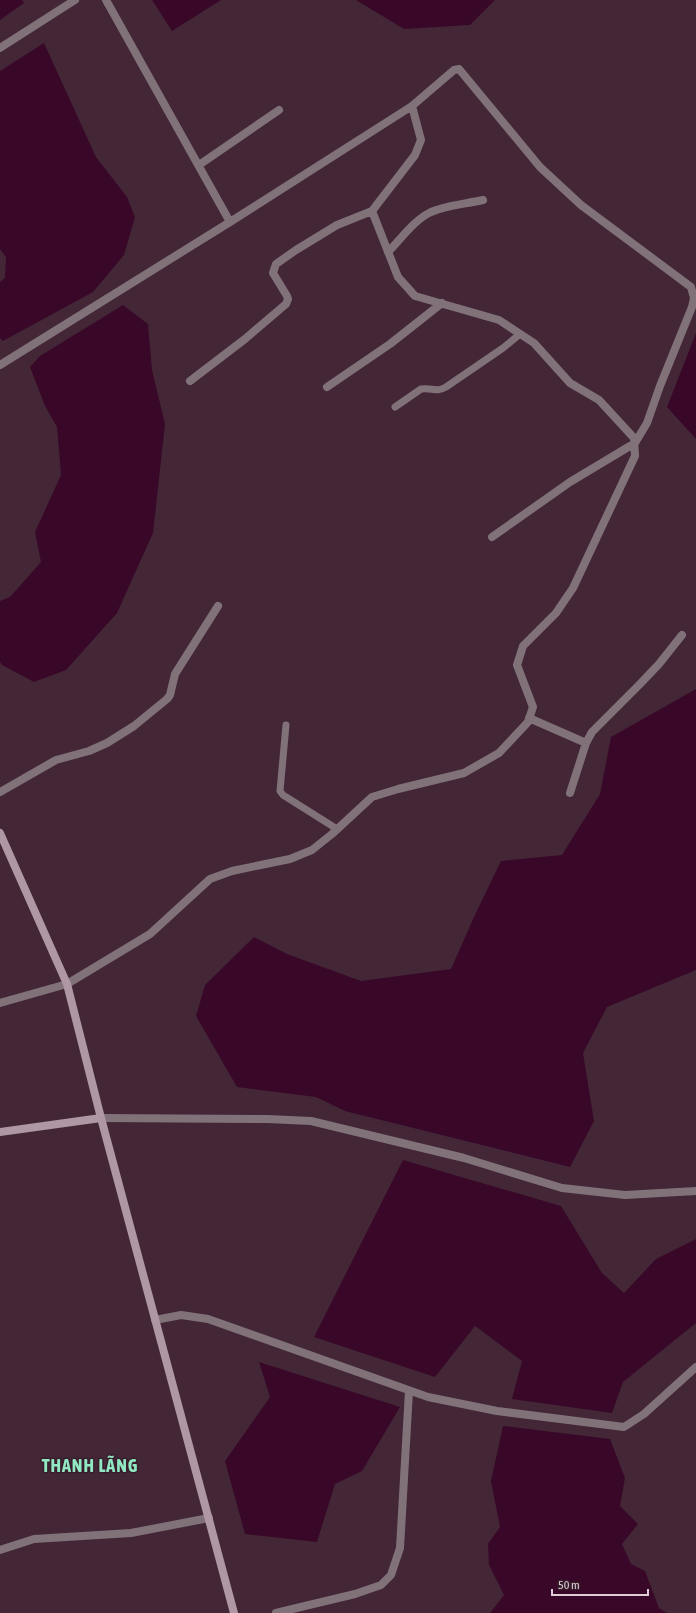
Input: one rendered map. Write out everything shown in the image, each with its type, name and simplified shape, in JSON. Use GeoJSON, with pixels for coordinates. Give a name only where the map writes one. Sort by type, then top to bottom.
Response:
{"type":"FeatureCollection","features":[{"type":"Feature","properties":{"kind":"street"},"geometry":{"type":"LineString","coordinates":[[0,48],[75,0]]}},
{"type":"Feature","properties":{"kind":"street"},"geometry":{"type":"LineString","coordinates":[[106,0],[230,222]]}},
{"type":"Feature","properties":{"kind":"street"},"geometry":{"type":"LineString","coordinates":[[0,365],[230,222],[412,106],[454,70],[459,69],[540,166],[581,205],[691,287],[694,298],[690,312],[647,422],[635,443],[570,482],[492,537]]}},
{"type":"Feature","properties":{"kind":"street"},"geometry":{"type":"LineString","coordinates":[[190,381],[286,304],[288,299],[273,273],[276,264],[337,225],[372,211],[415,155],[421,140],[412,106]]}},
{"type":"Feature","properties":{"kind":"street"},"geometry":{"type":"LineString","coordinates":[[199,165],[279,110]]}},
{"type":"Feature","properties":{"kind":"street"},"geometry":{"type":"LineString","coordinates":[[388,252],[417,222],[428,213],[438,209],[483,200]]}},
{"type":"Feature","properties":{"kind":"street"},"geometry":{"type":"LineString","coordinates":[[0,1003],[67,984],[150,934],[210,880],[232,871],[290,859],[312,850],[372,797],[464,772],[500,753],[528,722],[533,707],[517,665],[523,646],[556,613],[573,588],[635,456],[634,438],[599,400],[570,383],[534,343],[499,320],[415,296],[398,277],[372,211]]}},
{"type":"Feature","properties":{"kind":"street"},"geometry":{"type":"LineString","coordinates":[[327,387],[390,344],[442,303]]}},
{"type":"Feature","properties":{"kind":"street"},"geometry":{"type":"LineString","coordinates":[[0,792],[56,760],[89,751],[107,743],[134,726],[167,699],[170,696],[175,674],[218,606]]}},
{"type":"Feature","properties":{"kind":"street"},"geometry":{"type":"LineString","coordinates":[[570,793],[586,743],[597,727],[659,664],[682,635]]}},
{"type":"Feature","properties":{"kind":"street"},"geometry":{"type":"LineString","coordinates":[[529,718],[586,743]]}},
{"type":"Feature","properties":{"kind":"street"},"geometry":{"type":"LineString","coordinates":[[0,833],[67,984],[101,1118],[234,1613]]}},
{"type":"Feature","properties":{"kind":"street"},"geometry":{"type":"LineString","coordinates":[[0,1132],[101,1118],[267,1119],[311,1121],[464,1158],[562,1188],[626,1195],[696,1191]]}},
{"type":"Feature","properties":{"kind":"street"},"geometry":{"type":"LineString","coordinates":[[155,1320],[181,1315],[208,1319],[428,1397],[497,1411],[624,1427],[644,1414],[696,1367]]}},
{"type":"Feature","properties":{"kind":"street"},"geometry":{"type":"LineString","coordinates":[[276,1613],[355,1594],[381,1585],[391,1575],[400,1548],[409,1391]]}},
{"type":"Feature","properties":{"kind":"street"},"geometry":{"type":"LineString","coordinates":[[0,1550],[34,1539],[131,1533],[209,1518]]}},
{"type":"Feature","properties":{"kind":"lane"},"geometry":{"type":"LineString","coordinates":[[395,407],[422,389],[426,388],[436,391],[446,387],[503,348],[520,334]]}},
{"type":"Feature","properties":{"kind":"lane"},"geometry":{"type":"LineString","coordinates":[[286,725],[280,791],[283,795],[337,829]]}},
{"type":"Feature","properties":{"kind":"shaded area"},"geometry":{"type":"Polygon","coordinates":[[[0,0],[22,0],[24,3],[0,20],[0,0]]]}},
{"type":"Feature","properties":{"kind":"shaded area"},"geometry":{"type":"Polygon","coordinates":[[[152,0],[221,0],[172,31],[152,0]]]}},
{"type":"Feature","properties":{"kind":"shaded area"},"geometry":{"type":"Polygon","coordinates":[[[356,0],[495,0],[470,25],[404,29],[356,0]]]}},
{"type":"Feature","properties":{"kind":"shaded area"},"geometry":{"type":"Polygon","coordinates":[[[44,43],[96,157],[127,197],[135,217],[124,255],[93,292],[3,341],[0,338],[0,282],[5,278],[6,257],[0,249],[0,71],[44,43]]]}},
{"type":"Feature","properties":{"kind":"shaded area"},"geometry":{"type":"Polygon","coordinates":[[[123,305],[148,324],[152,370],[165,424],[153,533],[117,613],[66,670],[34,682],[2,665],[0,662],[0,601],[10,597],[41,562],[35,532],[61,475],[57,427],[45,406],[30,367],[40,356],[123,305]]]}},
{"type":"Feature","properties":{"kind":"shaded area"},"geometry":{"type":"Polygon","coordinates":[[[696,333],[696,439],[667,407],[696,333]]]}},
{"type":"Feature","properties":{"kind":"shaded area"},"geometry":{"type":"Polygon","coordinates":[[[696,689],[696,970],[607,1007],[583,1053],[594,1121],[570,1167],[345,1111],[316,1097],[237,1087],[196,1016],[205,985],[254,937],[287,954],[361,981],[451,969],[501,861],[562,855],[600,794],[611,737],[696,689]]]}},
{"type":"Feature","properties":{"kind":"shaded area"},"geometry":{"type":"Polygon","coordinates":[[[403,1160],[561,1206],[602,1273],[624,1293],[656,1259],[696,1239],[696,1323],[623,1382],[612,1413],[512,1399],[522,1361],[475,1326],[435,1377],[314,1337],[403,1160]]]}},
{"type":"Feature","properties":{"kind":"shaded area"},"geometry":{"type":"Polygon","coordinates":[[[259,1362],[400,1407],[362,1471],[335,1484],[317,1542],[245,1534],[225,1461],[270,1397],[259,1362]]]}},
{"type":"Feature","properties":{"kind":"shaded area"},"geometry":{"type":"Polygon","coordinates":[[[503,1426],[610,1439],[625,1478],[620,1506],[638,1524],[622,1544],[631,1564],[645,1571],[659,1608],[667,1613],[490,1613],[504,1595],[489,1565],[488,1544],[500,1527],[491,1481],[503,1426]]]}},
{"type":"Feature","properties":{"kind":"district","name":"THANH LÃNG"},"geometry":{"type":"Point","coordinates":[90,1465]}}]}
